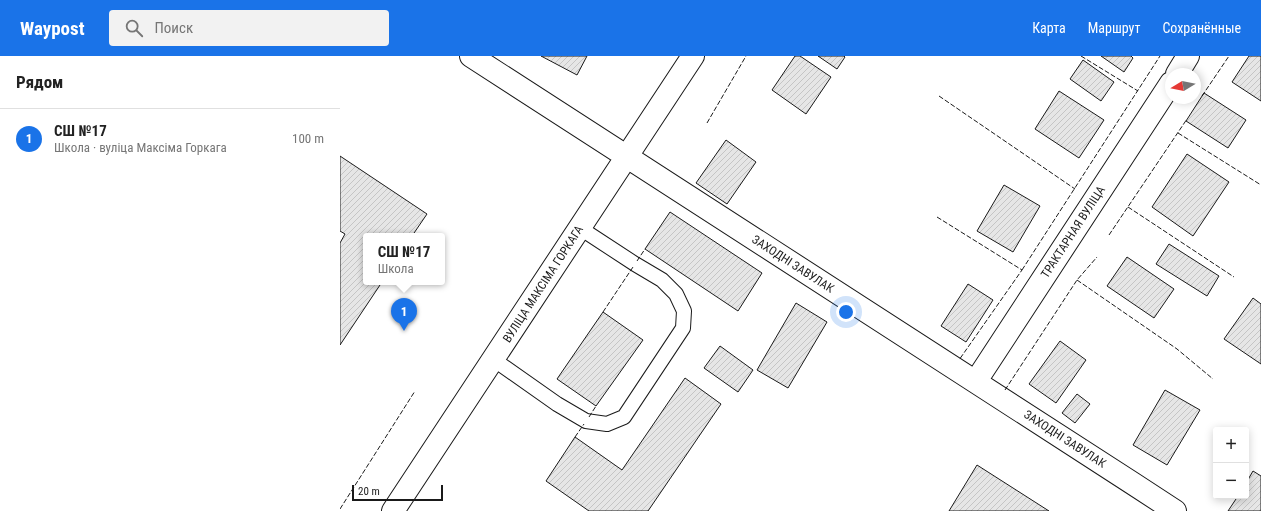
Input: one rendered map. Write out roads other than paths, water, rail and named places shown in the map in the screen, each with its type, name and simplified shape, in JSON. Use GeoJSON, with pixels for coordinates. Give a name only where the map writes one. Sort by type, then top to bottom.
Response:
{"type":"FeatureCollection","features":[{"type":"Feature","properties":{"kind":"street","name":"ЗАХОДНІ ЗАВУЛАК"},"geometry":{"type":"LineString","coordinates":[[471,56],[1175,511]]}},
{"type":"Feature","properties":{"kind":"street","name":"ВУЛІЦА МАКСІМА ГОРКАГА"},"geometry":{"type":"LineString","coordinates":[[393,511],[693,56]]}},
{"type":"Feature","properties":{"kind":"street"},"geometry":{"type":"LineString","coordinates":[[1181,68],[1188,56]]}},
{"type":"Feature","properties":{"kind":"street","name":"ТРАКТАРНАЯ ВУЛІЦА"},"geometry":{"type":"LineString","coordinates":[[976,381],[1165,92]]}},
{"type":"Feature","properties":{"kind":"lane"},"geometry":{"type":"LineString","coordinates":[[493,359],[556,404],[586,421],[607,424],[624,417],[629,410],[683,328],[684,311],[676,294],[662,280],[580,228]]}},
{"type":"Feature","properties":{"kind":"place","name":"СШ №17"},"geometry":{"type":"Point","coordinates":[404,331]}}]}
